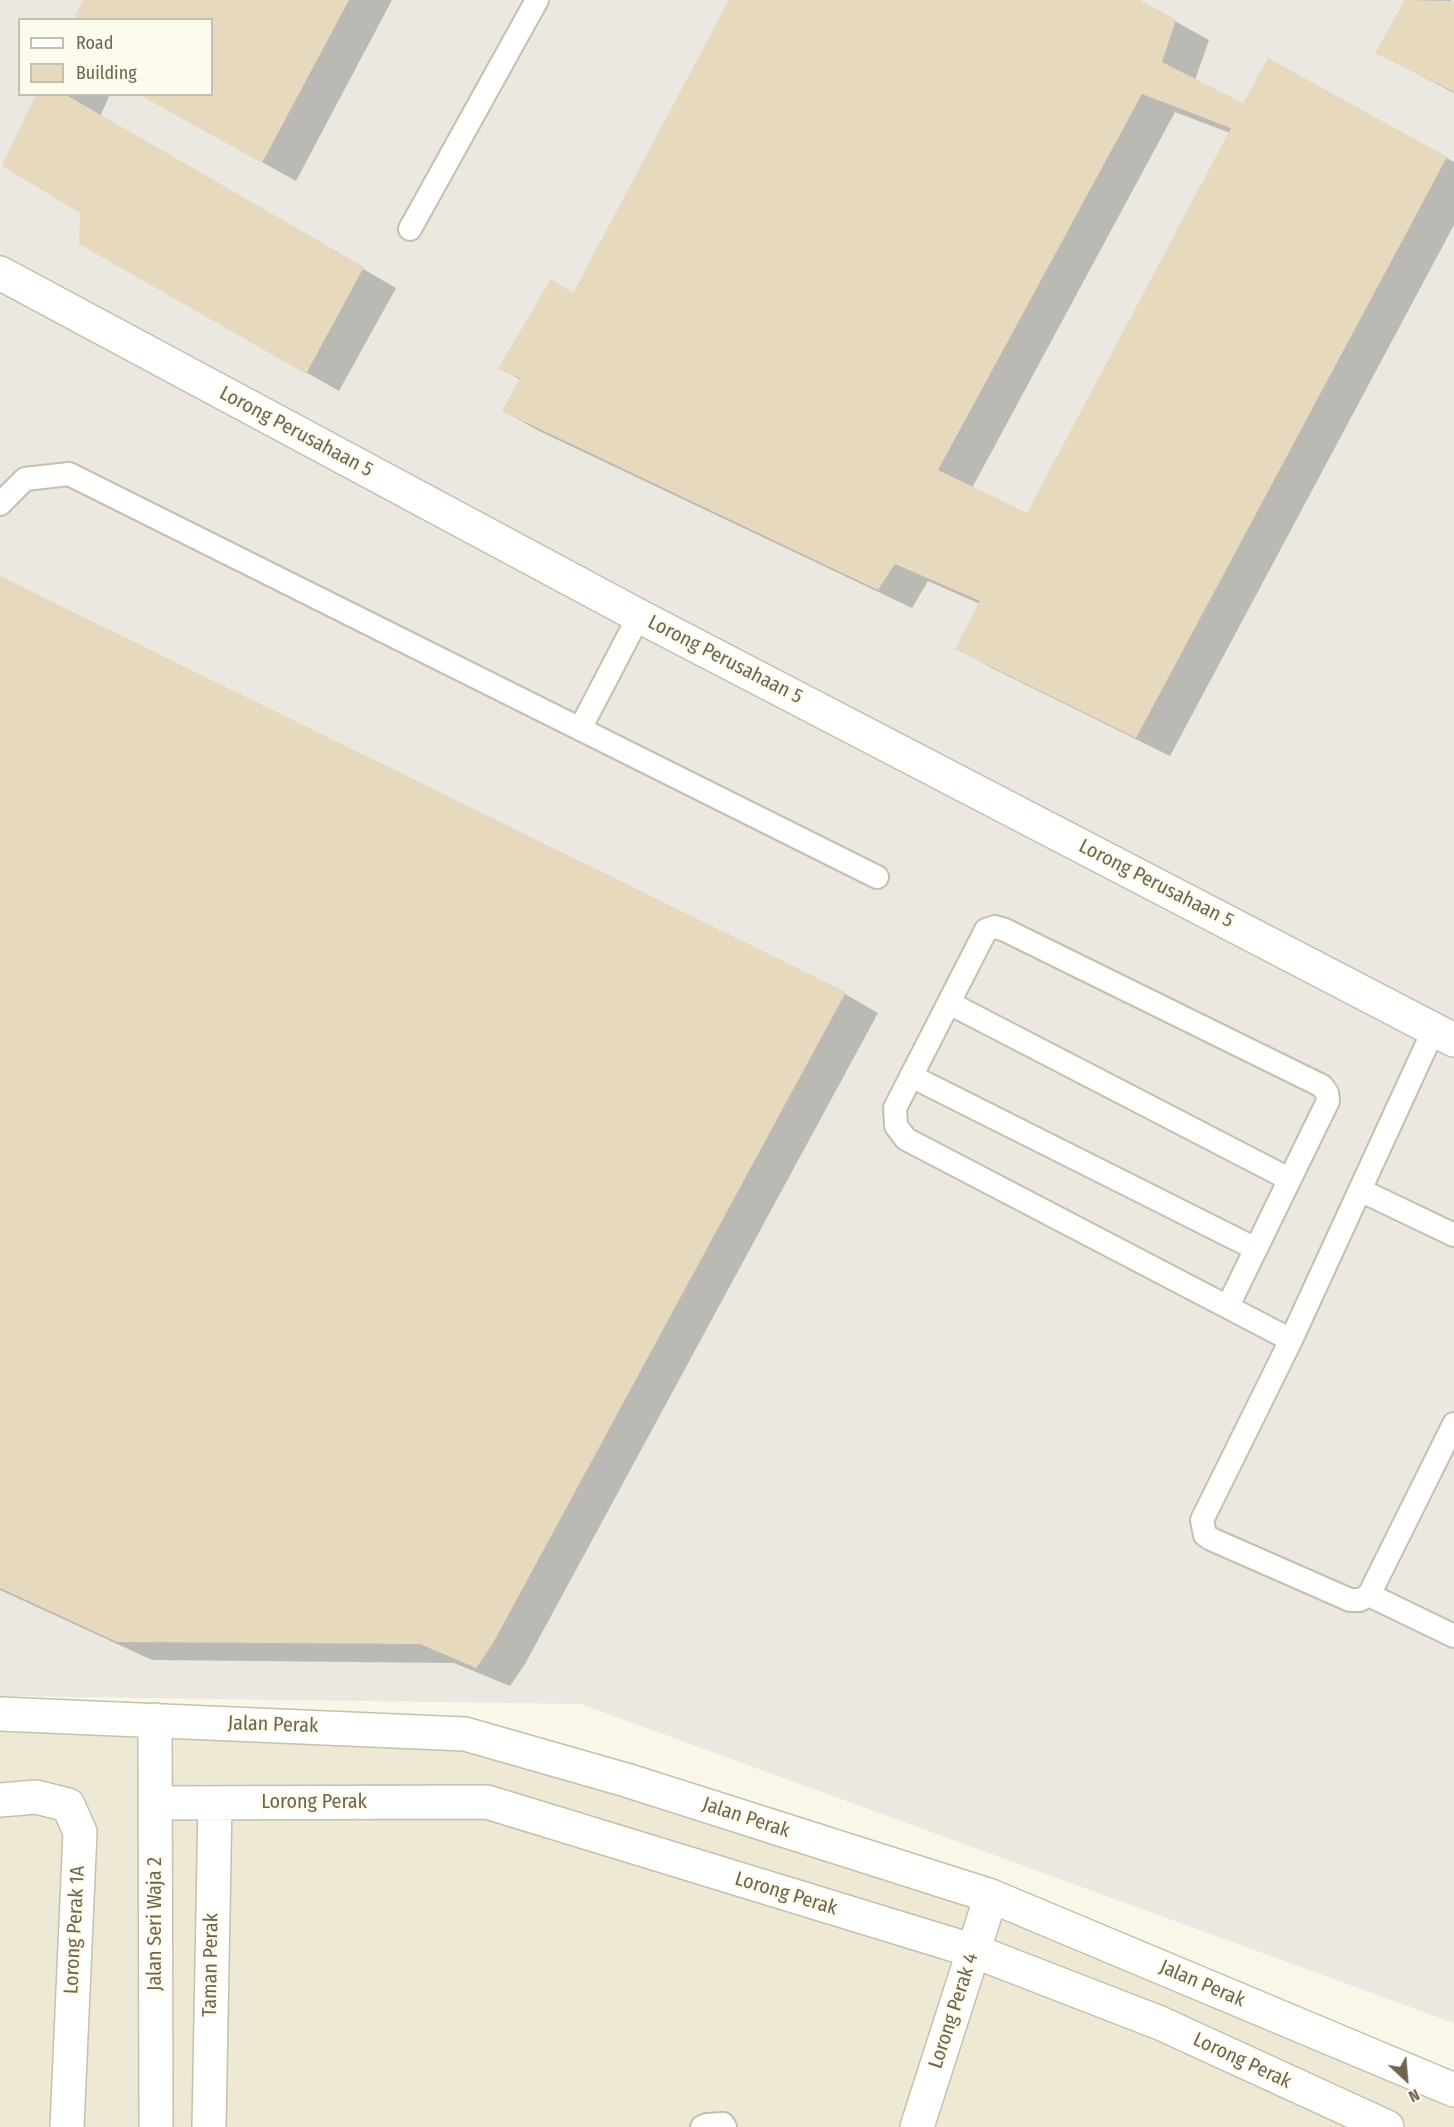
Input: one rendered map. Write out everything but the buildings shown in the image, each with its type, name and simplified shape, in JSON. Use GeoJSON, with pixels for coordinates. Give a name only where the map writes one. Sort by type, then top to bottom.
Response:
{"type":"FeatureCollection","features":[{"type":"Feature","properties":{"kind":"street","name":"Lorong Perusahaan 5"},"geometry":{"type":"LineString","coordinates":[[0,273],[639,616],[1444,1034]]}},
{"type":"Feature","properties":{"kind":"street","name":"Jalan Perak"},"geometry":{"type":"LineString","coordinates":[[0,1714],[465,1734],[626,1780],[992,1896],[1454,2090]]}},
{"type":"Feature","properties":{"kind":"street","name":"Jalan Seri Waja 2"},"geometry":{"type":"LineString","coordinates":[[155,1720],[156,2127]]}},
{"type":"Feature","properties":{"kind":"street","name":"Lorong Perak 1A"},"geometry":{"type":"LineString","coordinates":[[0,1800],[36,1797],[68,1805],[80,1832],[67,2127]]}},
{"type":"Feature","properties":{"kind":"street","name":"Lorong Perak"},"geometry":{"type":"LineString","coordinates":[[155,1803],[487,1802],[974,1951],[1160,2023],[1387,2127]]}},
{"type":"Feature","properties":{"kind":"street","name":"Taman Perak"},"geometry":{"type":"LineString","coordinates":[[209,2127],[215,1803]]}},
{"type":"Feature","properties":{"kind":"street","name":"Lorong Perak 4"},"geometry":{"type":"LineString","coordinates":[[917,2127],[992,1896]]}},
{"type":"Feature","properties":{"kind":"lane"},"geometry":{"type":"LineString","coordinates":[[410,229],[537,0]]}},
{"type":"Feature","properties":{"kind":"lane"},"geometry":{"type":"LineString","coordinates":[[0,504],[25,479],[69,474],[877,877]]}},
{"type":"Feature","properties":{"kind":"lane"},"geometry":{"type":"LineString","coordinates":[[580,729],[639,616]]}},
{"type":"Feature","properties":{"kind":"lane"},"geometry":{"type":"LineString","coordinates":[[1228,1306],[1328,1101],[1322,1086],[1005,930],[995,927],[986,930],[895,1108],[896,1126],[906,1139],[1291,1340]]}},
{"type":"Feature","properties":{"kind":"lane"},"geometry":{"type":"LineString","coordinates":[[949,1004],[1289,1179]]}},
{"type":"Feature","properties":{"kind":"lane"},"geometry":{"type":"LineString","coordinates":[[1444,1034],[1360,1190],[1291,1340],[1203,1520],[1205,1534],[1350,1600],[1360,1600],[1369,1595],[1454,1424]]}},
{"type":"Feature","properties":{"kind":"lane"},"geometry":{"type":"LineString","coordinates":[[911,1076],[1256,1249]]}},
{"type":"Feature","properties":{"kind":"lane"},"geometry":{"type":"LineString","coordinates":[[1360,1190],[1454,1235]]}},
{"type":"Feature","properties":{"kind":"lane"},"geometry":{"type":"LineString","coordinates":[[1369,1595],[1454,1636]]}},
{"type":"Feature","properties":{"kind":"lane"},"geometry":{"type":"LineString","coordinates":[[702,2127],[723,2124],[725,2127]]}},
{"type":"Feature","properties":{"kind":"shaded area"},"geometry":{"type":"Polygon","coordinates":[[[0,0],[1454,0],[1454,2023],[581,1704],[0,1696],[0,0]]]}},
{"type":"Feature","properties":{"kind":"shaded area"},"geometry":{"type":"Polygon","coordinates":[[[0,1714],[465,1734],[991,1896],[1454,2090],[1454,2127],[0,2127],[0,1714]]]}}]}
